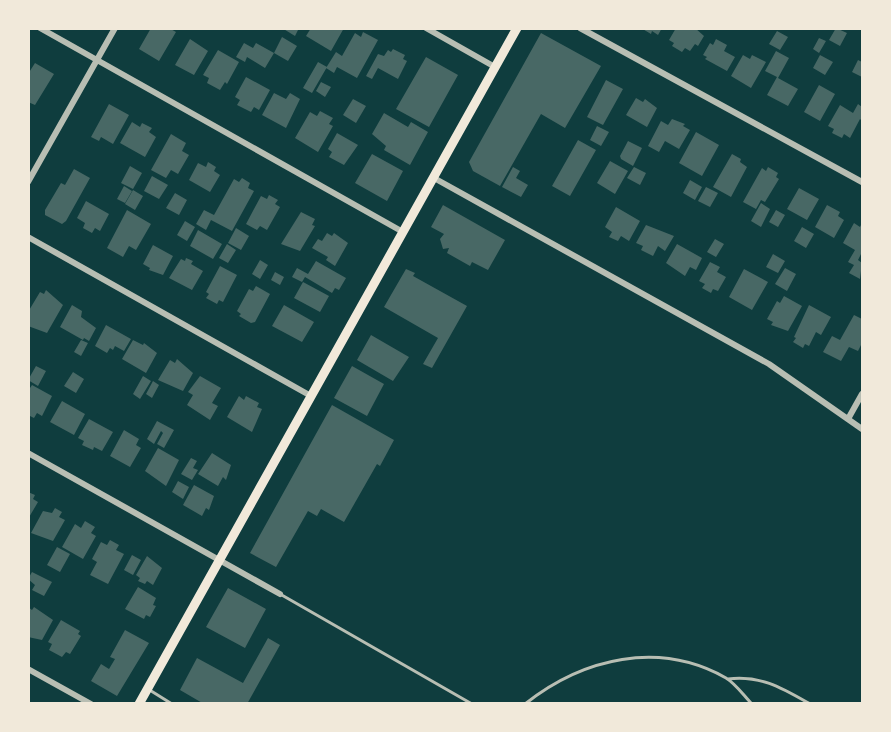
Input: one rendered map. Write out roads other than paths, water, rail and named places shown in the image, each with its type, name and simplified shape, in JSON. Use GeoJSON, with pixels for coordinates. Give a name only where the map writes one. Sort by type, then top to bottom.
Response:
{"type":"FeatureCollection","features":[{"type":"Feature","properties":{"kind":"main road"},"geometry":{"type":"LineString","coordinates":[[139,704],[517,28]]}},
{"type":"Feature","properties":{"kind":"street"},"geometry":{"type":"LineString","coordinates":[[40,28],[403,232]]}},
{"type":"Feature","properties":{"kind":"street"},"geometry":{"type":"LineString","coordinates":[[28,182],[115,28]]}},
{"type":"Feature","properties":{"kind":"street"},"geometry":{"type":"LineString","coordinates":[[426,28],[495,67]]}},
{"type":"Feature","properties":{"kind":"street"},"geometry":{"type":"LineString","coordinates":[[580,28],[862,182]]}},
{"type":"Feature","properties":{"kind":"street"},"geometry":{"type":"LineString","coordinates":[[434,178],[769,364],[862,429]]}},
{"type":"Feature","properties":{"kind":"street"},"geometry":{"type":"LineString","coordinates":[[28,237],[311,396]]}},
{"type":"Feature","properties":{"kind":"street"},"geometry":{"type":"LineString","coordinates":[[848,419],[862,394]]}},
{"type":"Feature","properties":{"kind":"street"},"geometry":{"type":"LineString","coordinates":[[28,453],[280,594]]}},
{"type":"Feature","properties":{"kind":"street"},"geometry":{"type":"LineString","coordinates":[[28,669],[91,704]]}},
{"type":"Feature","properties":{"kind":"lane"},"geometry":{"type":"LineString","coordinates":[[280,594],[472,704]]}},
{"type":"Feature","properties":{"kind":"lane"},"geometry":{"type":"LineString","coordinates":[[525,704],[568,676],[603,661],[645,658],[686,662],[728,679],[752,704]]}},
{"type":"Feature","properties":{"kind":"lane"},"geometry":{"type":"LineString","coordinates":[[728,679],[746,677],[769,681],[810,704]]}},
{"type":"Feature","properties":{"kind":"lane"},"geometry":{"type":"LineString","coordinates":[[147,689],[172,704]]}}]}
